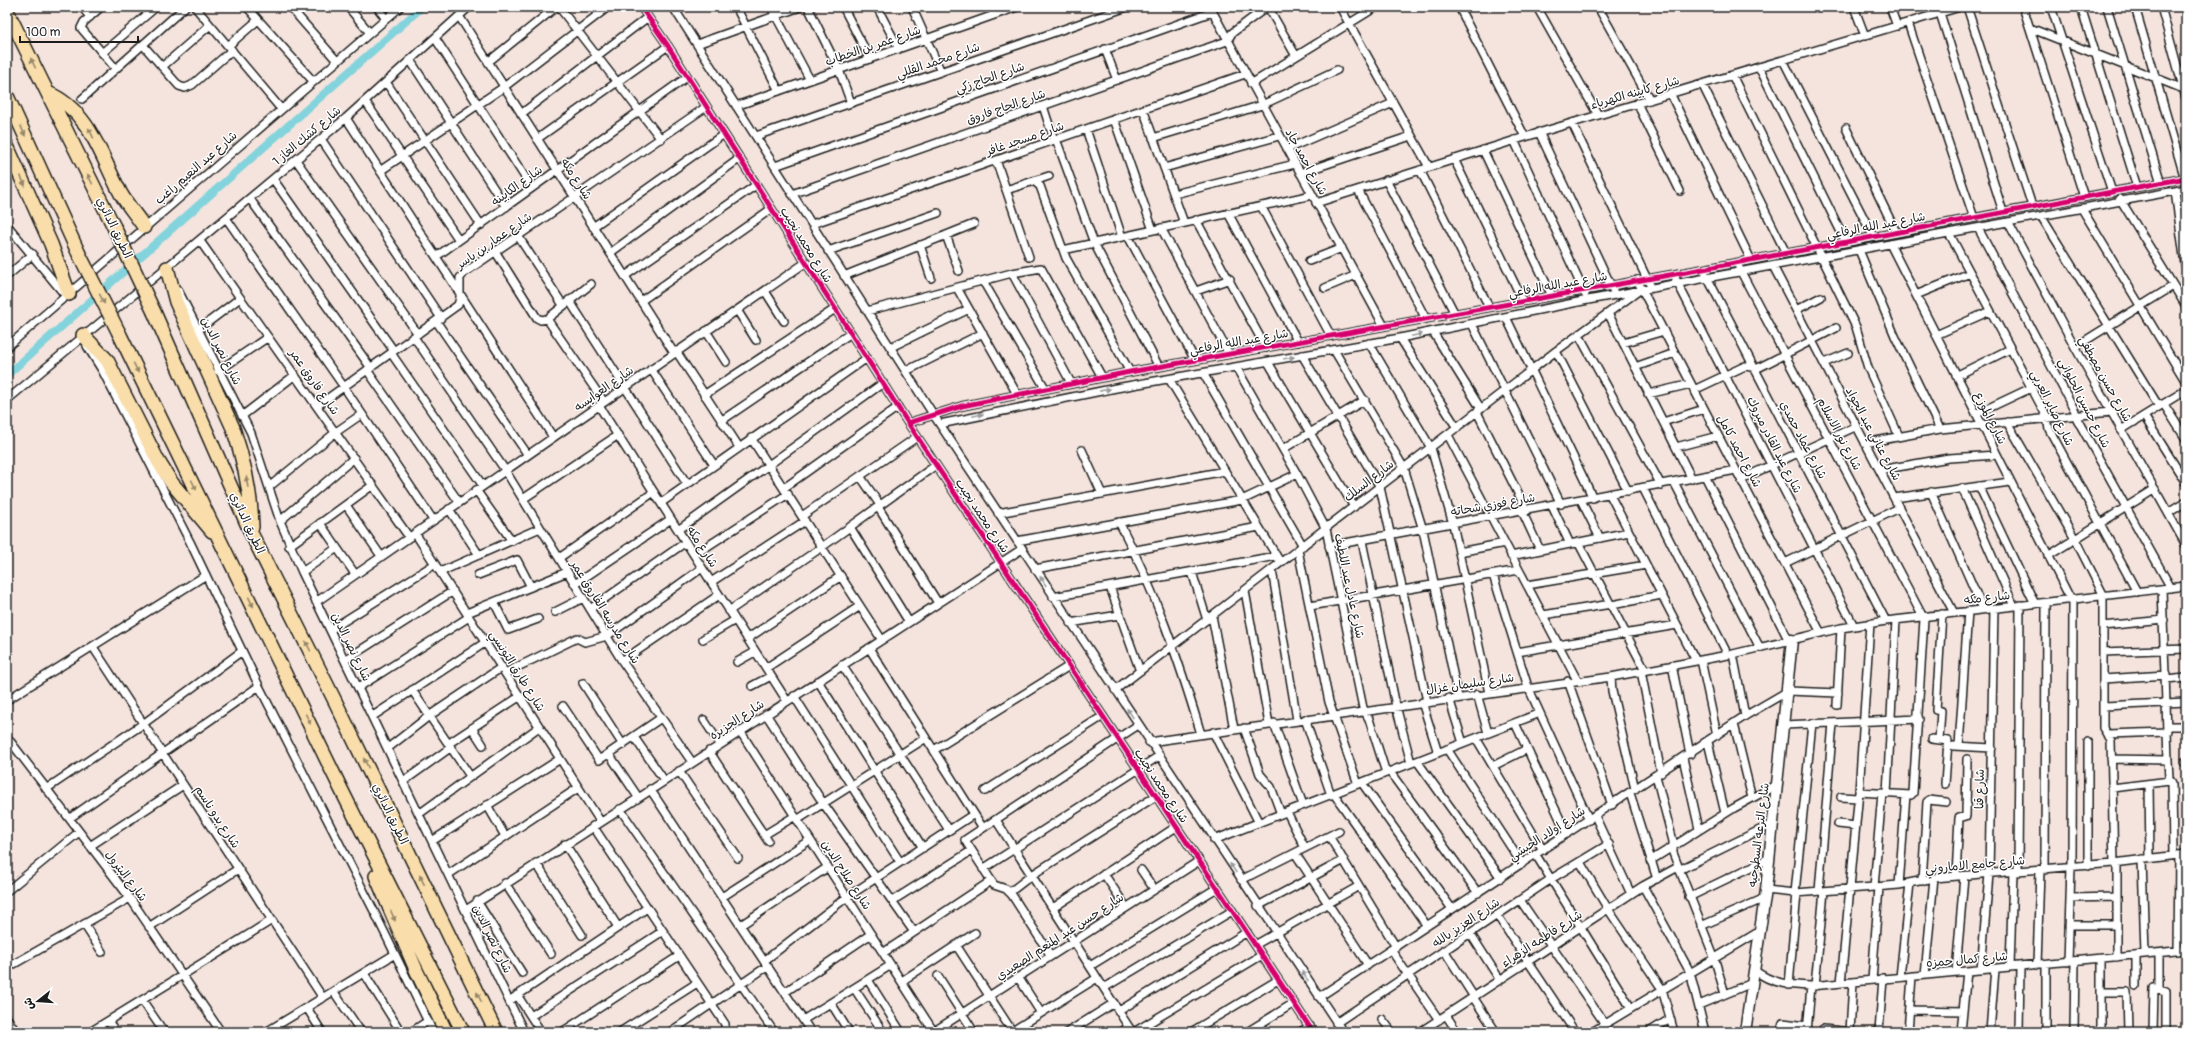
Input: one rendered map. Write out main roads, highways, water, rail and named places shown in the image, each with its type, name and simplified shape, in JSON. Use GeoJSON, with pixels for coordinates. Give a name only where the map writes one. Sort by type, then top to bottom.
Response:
{"type":"FeatureCollection","features":[{"type":"Feature","properties":{"kind":"highway","name":"الطريق الدائري"},"geometry":{"type":"LineString","coordinates":[[7,10],[114,227],[154,312],[252,535],[339,708],[496,1032]]}},
{"type":"Feature","properties":{"kind":"highway"},"geometry":{"type":"LineString","coordinates":[[48,93],[65,101],[85,122],[121,194],[144,227]]}},
{"type":"Feature","properties":{"kind":"highway"},"geometry":{"type":"LineString","coordinates":[[7,96],[78,252],[221,540],[341,789],[463,1032]]}},
{"type":"Feature","properties":{"kind":"highway"},"geometry":{"type":"LineString","coordinates":[[7,146],[51,244],[68,295]]}},
{"type":"Feature","properties":{"kind":"highway"},"geometry":{"type":"LineString","coordinates":[[167,268],[176,302],[233,428],[239,445],[248,487],[252,535]]}},
{"type":"Feature","properties":{"kind":"highway"},"geometry":{"type":"LineString","coordinates":[[82,336],[107,360],[158,461],[171,482],[221,540]]}},
{"type":"Feature","properties":{"kind":"highway"},"geometry":{"type":"LineString","coordinates":[[341,789],[406,946],[446,1032]]}},
{"type":"Feature","properties":{"kind":"waterway"},"geometry":{"type":"LineString","coordinates":[[7,375],[422,7]]}}]}
